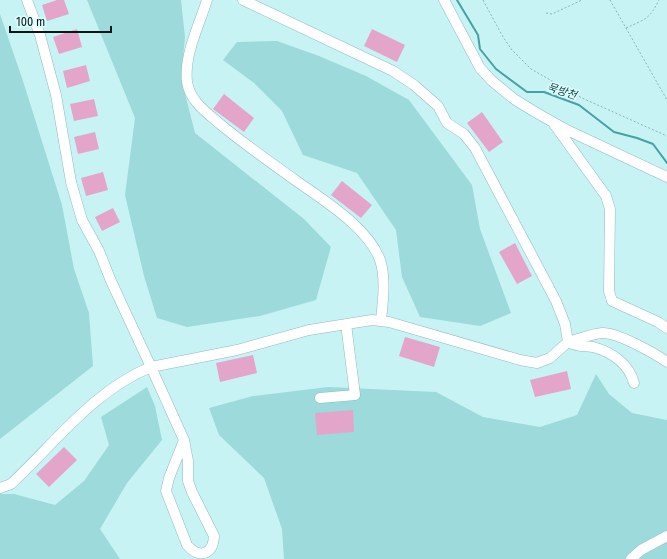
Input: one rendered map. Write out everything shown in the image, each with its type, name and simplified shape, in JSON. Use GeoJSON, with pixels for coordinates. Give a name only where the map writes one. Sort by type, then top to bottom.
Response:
{"type":"FeatureCollection","features":[{"type":"Feature","properties":{"kind":"street"},"geometry":{"type":"LineString","coordinates":[[27,0],[40,35],[51,74],[71,182],[82,220],[99,251],[111,281],[184,440],[188,461],[188,481],[214,536],[214,544],[208,551],[201,554],[193,552],[187,545],[166,491],[169,478],[184,440]]}},
{"type":"Feature","properties":{"kind":"street"},"geometry":{"type":"LineString","coordinates":[[207,0],[192,42],[188,60],[188,82],[191,93],[196,102],[205,111],[241,141],[329,204],[365,235],[380,261],[384,293],[381,320]]}},
{"type":"Feature","properties":{"kind":"street"},"geometry":{"type":"LineString","coordinates":[[243,0],[393,71],[414,85],[438,106],[447,123],[464,134],[475,148],[556,301],[565,324],[568,342]]}},
{"type":"Feature","properties":{"kind":"street"},"geometry":{"type":"LineString","coordinates":[[444,0],[480,68],[492,81],[514,99],[552,121],[667,177]]}},
{"type":"Feature","properties":{"kind":"street"},"geometry":{"type":"LineString","coordinates":[[552,121],[606,196],[610,209],[609,291],[612,301],[658,322],[667,328]]}},
{"type":"Feature","properties":{"kind":"street"},"geometry":{"type":"LineString","coordinates":[[0,488],[11,484],[102,396],[123,382],[151,367],[237,350],[309,330],[372,320],[381,320],[520,360],[537,363],[550,358],[568,342],[601,333],[609,333],[638,346],[667,362]]}},
{"type":"Feature","properties":{"kind":"street"},"geometry":{"type":"LineString","coordinates":[[320,398],[355,395],[346,324]]}},
{"type":"Feature","properties":{"kind":"street"},"geometry":{"type":"LineString","coordinates":[[568,342],[578,346],[592,347],[621,361],[628,369],[634,383]]}},
{"type":"Feature","properties":{"kind":"street"},"geometry":{"type":"LineString","coordinates":[[631,559],[641,550],[667,536]]}},
{"type":"Feature","properties":{"kind":"path"},"geometry":{"type":"LineString","coordinates":[[483,0],[503,37],[512,50],[531,68],[582,98],[667,136]]}},
{"type":"Feature","properties":{"kind":"path"},"geometry":{"type":"LineString","coordinates":[[546,13],[552,14],[582,0]]}},
{"type":"Feature","properties":{"kind":"path"},"geometry":{"type":"LineString","coordinates":[[610,0],[667,100]]}},
{"type":"Feature","properties":{"kind":"path"},"geometry":{"type":"LineString","coordinates":[[625,28],[646,19],[653,11],[659,0]]}},
{"type":"Feature","properties":{"kind":"shaded area"},"geometry":{"type":"Polygon","coordinates":[[[87,0],[181,0],[185,37],[181,78],[195,133],[304,219],[331,247],[316,300],[260,316],[187,327],[157,318],[144,276],[125,195],[135,118],[87,0]]]}},
{"type":"Feature","properties":{"kind":"shaded area"},"geometry":{"type":"Polygon","coordinates":[[[0,14],[62,205],[74,269],[89,313],[93,366],[0,439],[0,14]]]}},
{"type":"Feature","properties":{"kind":"shaded area"},"geometry":{"type":"Polygon","coordinates":[[[277,41],[319,56],[366,76],[409,100],[472,185],[480,229],[511,313],[480,326],[420,317],[402,277],[396,230],[357,173],[303,155],[282,111],[254,83],[223,60],[237,42],[277,41]]]}},
{"type":"Feature","properties":{"kind":"shaded area"},"geometry":{"type":"Polygon","coordinates":[[[596,374],[609,394],[632,413],[667,420],[667,559],[284,559],[282,529],[264,478],[219,435],[209,408],[253,396],[328,387],[436,392],[483,417],[540,427],[577,415],[596,374]]]}},
{"type":"Feature","properties":{"kind":"shaded area"},"geometry":{"type":"Polygon","coordinates":[[[147,387],[155,406],[162,440],[127,483],[100,529],[120,559],[0,559],[0,494],[14,494],[55,505],[84,481],[109,445],[101,417],[147,387]]]}},
{"type":"Feature","properties":{"kind":"building"},"geometry":{"type":"Polygon","coordinates":[[[57,0],[64,0],[69,14],[47,21],[42,5],[57,0]]]}},
{"type":"Feature","properties":{"kind":"building"},"geometry":{"type":"Polygon","coordinates":[[[77,29],[82,47],[59,54],[53,37],[77,29]]]}},
{"type":"Feature","properties":{"kind":"building"},"geometry":{"type":"Polygon","coordinates":[[[372,29],[405,45],[397,62],[364,46],[372,29]]]}},
{"type":"Feature","properties":{"kind":"building"},"geometry":{"type":"Polygon","coordinates":[[[86,65],[90,81],[67,88],[63,71],[86,65]]]}},
{"type":"Feature","properties":{"kind":"building"},"geometry":{"type":"Polygon","coordinates":[[[224,94],[254,118],[244,132],[213,109],[224,94]]]}},
{"type":"Feature","properties":{"kind":"building"},"geometry":{"type":"Polygon","coordinates":[[[94,99],[98,116],[74,121],[70,104],[94,99]]]}},
{"type":"Feature","properties":{"kind":"building"},"geometry":{"type":"Polygon","coordinates":[[[482,112],[503,142],[489,152],[467,123],[482,112]]]}},
{"type":"Feature","properties":{"kind":"building"},"geometry":{"type":"Polygon","coordinates":[[[95,132],[99,149],[78,154],[74,137],[95,132]]]}},
{"type":"Feature","properties":{"kind":"building"},"geometry":{"type":"Polygon","coordinates":[[[103,172],[108,190],[86,196],[81,178],[103,172]]]}},
{"type":"Feature","properties":{"kind":"building"},"geometry":{"type":"Polygon","coordinates":[[[342,181],[372,205],[361,218],[331,195],[342,181]]]}},
{"type":"Feature","properties":{"kind":"building"},"geometry":{"type":"Polygon","coordinates":[[[113,208],[120,222],[102,231],[95,217],[113,208]]]}},
{"type":"Feature","properties":{"kind":"building"},"geometry":{"type":"Polygon","coordinates":[[[515,243],[532,276],[517,284],[499,252],[515,243]]]}},
{"type":"Feature","properties":{"kind":"building"},"geometry":{"type":"Polygon","coordinates":[[[405,337],[440,347],[434,367],[399,356],[405,337]]]}},
{"type":"Feature","properties":{"kind":"building"},"geometry":{"type":"Polygon","coordinates":[[[253,355],[257,373],[220,382],[216,363],[253,355]]]}},
{"type":"Feature","properties":{"kind":"building"},"geometry":{"type":"Polygon","coordinates":[[[567,371],[571,389],[535,397],[530,380],[567,371]]]}},
{"type":"Feature","properties":{"kind":"building"},"geometry":{"type":"Polygon","coordinates":[[[353,410],[354,432],[317,435],[315,413],[353,410]]]}},
{"type":"Feature","properties":{"kind":"building"},"geometry":{"type":"Polygon","coordinates":[[[64,447],[77,460],[49,487],[36,474],[64,447]]]}},
{"type":"Feature","properties":{"kind":"waterway","name":"묵방천"},"geometry":{"type":"LineString","coordinates":[[457,0],[478,35],[480,49],[496,69],[527,92],[544,92],[579,105],[614,132],[653,144],[667,163]]}}]}
